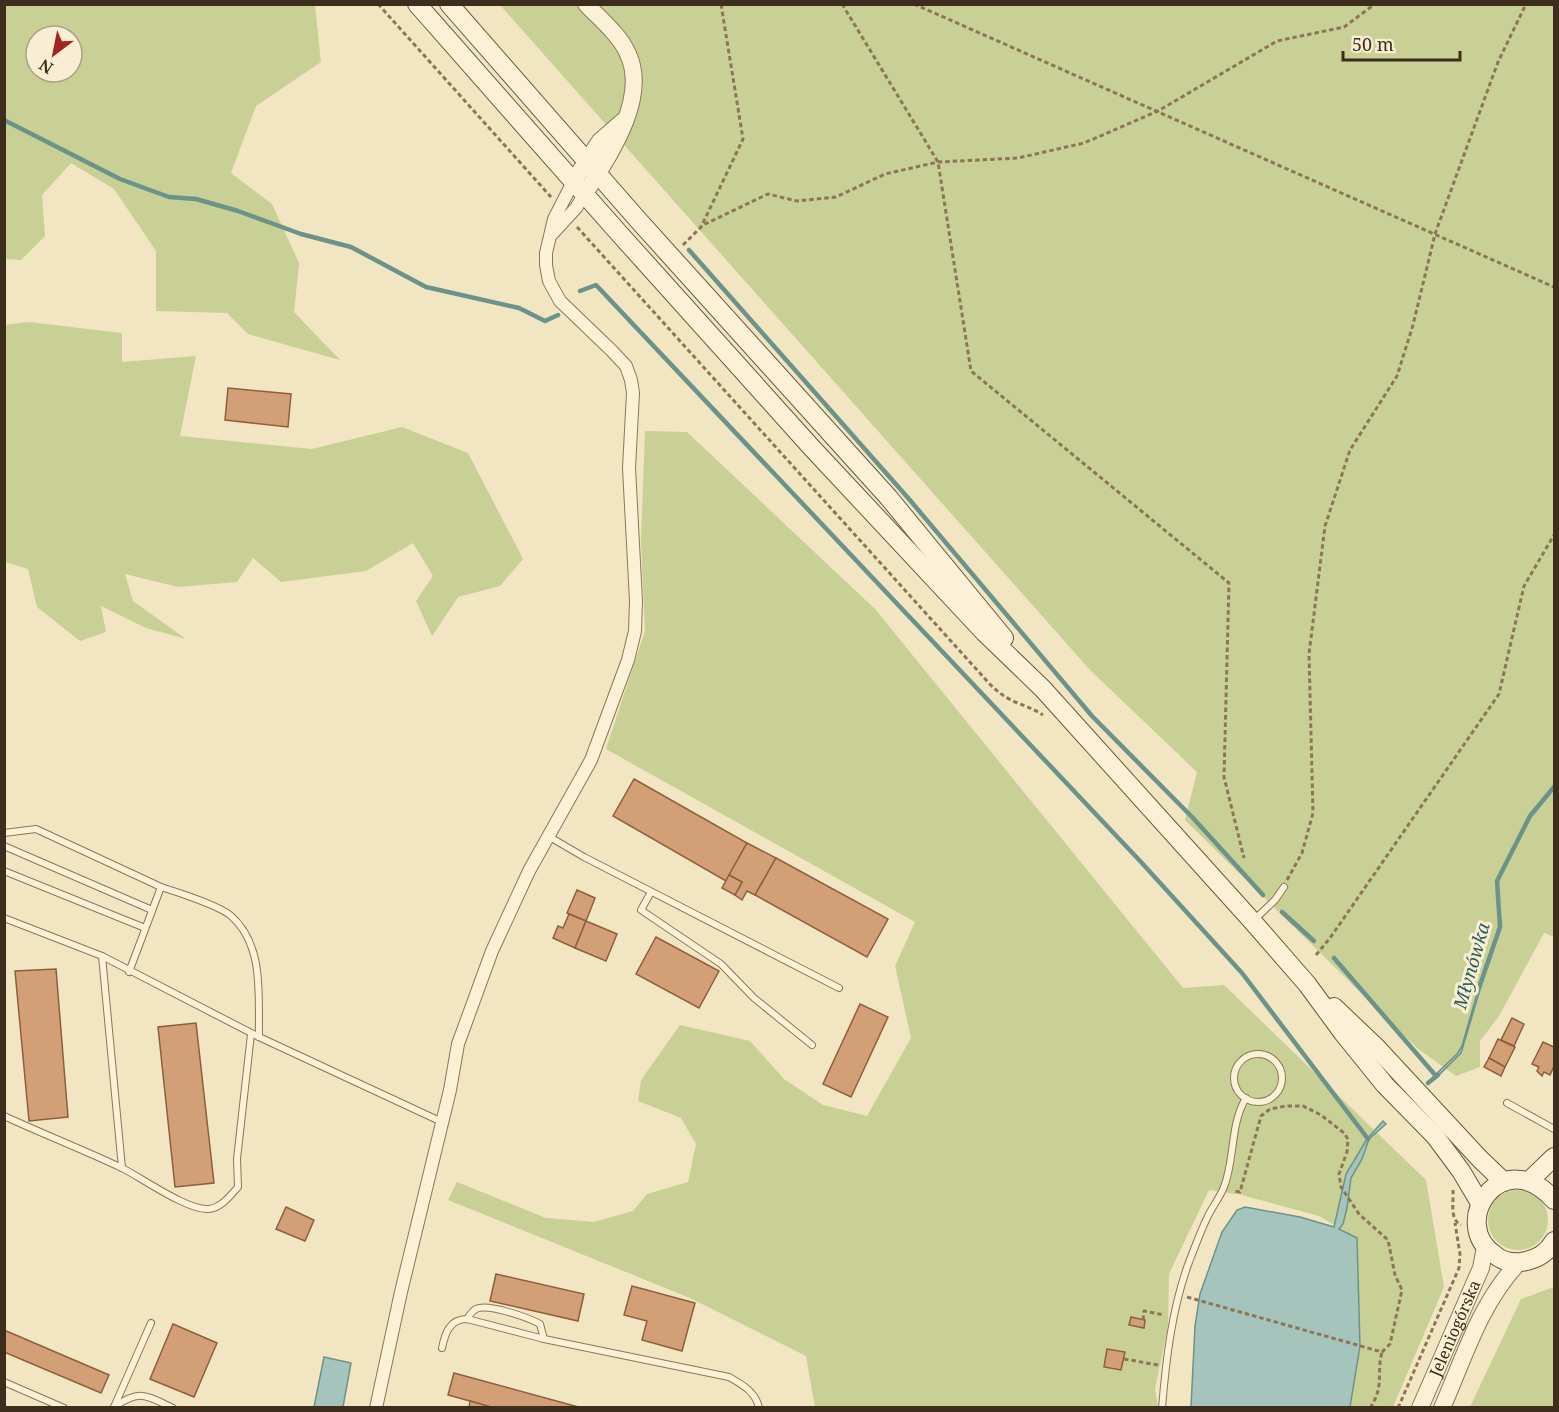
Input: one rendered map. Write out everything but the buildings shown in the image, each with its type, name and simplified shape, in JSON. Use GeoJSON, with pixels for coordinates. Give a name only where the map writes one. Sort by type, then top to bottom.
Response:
{"type":"FeatureCollection","features":[{"type":"Feature","properties":{"kind":"main road"},"geometry":{"type":"LineString","coordinates":[[417,4],[812,448],[984,632],[1043,689],[1253,922],[1307,984],[1385,1085],[1435,1136],[1471,1185],[1480,1203]]}},
{"type":"Feature","properties":{"kind":"main road"},"geometry":{"type":"LineString","coordinates":[[449,4],[592,168],[889,498],[993,624],[1043,689]]}},
{"type":"Feature","properties":{"kind":"main road"},"geometry":{"type":"LineString","coordinates":[[1307,984],[1377,1048],[1504,1182]]}},
{"type":"Feature","properties":{"kind":"main road"},"geometry":{"type":"LineString","coordinates":[[1529,1181],[1554,1157]]}},
{"type":"Feature","properties":{"kind":"main road"},"geometry":{"type":"LineString","coordinates":[[1554,1200],[1545,1190],[1529,1181],[1504,1182],[1494,1187],[1480,1203],[1476,1224],[1485,1247],[1500,1259],[1519,1262],[1535,1259],[1545,1253],[1554,1240]]}},
{"type":"Feature","properties":{"kind":"street"},"geometry":{"type":"LineString","coordinates":[[376,1407],[458,1044],[492,951],[529,871],[591,760],[610,713],[635,631],[636,602],[630,478],[633,393],[631,380],[626,366],[560,302],[549,281],[546,265],[554,219],[592,168],[611,154],[633,100],[634,70],[628,53],[621,42],[586,4]]}},
{"type":"Feature","properties":{"kind":"street","name":"Jeleniogórska"},"geometry":{"type":"LineString","coordinates":[[1420,1407],[1481,1268],[1485,1247]]}},
{"type":"Feature","properties":{"kind":"street","name":"Jeleniogórska"},"geometry":{"type":"LineString","coordinates":[[1442,1407],[1467,1343],[1478,1322],[1505,1277],[1519,1262]]}},
{"type":"Feature","properties":{"kind":"lane"},"geometry":{"type":"LineString","coordinates":[[4,833],[36,829],[161,887],[181,893],[229,914],[248,936],[258,970],[259,1037]]}},
{"type":"Feature","properties":{"kind":"lane"},"geometry":{"type":"LineString","coordinates":[[548,836],[584,858],[839,988]]}},
{"type":"Feature","properties":{"kind":"lane"},"geometry":{"type":"LineString","coordinates":[[4,846],[152,910]]}},
{"type":"Feature","properties":{"kind":"lane"},"geometry":{"type":"LineString","coordinates":[[4,871],[145,928]]}},
{"type":"Feature","properties":{"kind":"lane"},"geometry":{"type":"LineString","coordinates":[[1253,922],[1275,900],[1284,886]]}},
{"type":"Feature","properties":{"kind":"lane"},"geometry":{"type":"LineString","coordinates":[[129,972],[161,887]]}},
{"type":"Feature","properties":{"kind":"lane"},"geometry":{"type":"LineString","coordinates":[[651,892],[641,910],[721,964],[754,998],[812,1045]]}},
{"type":"Feature","properties":{"kind":"lane"},"geometry":{"type":"LineString","coordinates":[[4,918],[102,956],[251,1034],[442,1122]]}},
{"type":"Feature","properties":{"kind":"lane"},"geometry":{"type":"LineString","coordinates":[[102,956],[122,1168]]}},
{"type":"Feature","properties":{"kind":"lane"},"geometry":{"type":"LineString","coordinates":[[4,1116],[122,1168],[172,1196],[209,1209],[226,1201],[238,1187],[237,1159],[251,1034]]}},
{"type":"Feature","properties":{"kind":"lane"},"geometry":{"type":"LineString","coordinates":[[1248,1055],[1272,1057],[1281,1070],[1282,1079],[1276,1094],[1262,1101],[1246,1098],[1236,1087],[1234,1080],[1237,1065],[1248,1055]]}},
{"type":"Feature","properties":{"kind":"lane"},"geometry":{"type":"LineString","coordinates":[[1162,1407],[1174,1317],[1188,1265],[1207,1218],[1224,1188],[1232,1159],[1239,1110],[1246,1098]]}},
{"type":"Feature","properties":{"kind":"lane"},"geometry":{"type":"LineString","coordinates":[[1507,1103],[1554,1130]]}},
{"type":"Feature","properties":{"kind":"lane"},"geometry":{"type":"LineString","coordinates":[[467,1319],[475,1309],[504,1311],[540,1324],[544,1339]]}},
{"type":"Feature","properties":{"kind":"lane"},"geometry":{"type":"LineString","coordinates":[[442,1348],[445,1333],[452,1323],[459,1319],[467,1319],[544,1339],[729,1377],[747,1387],[759,1403],[759,1407]]}},
{"type":"Feature","properties":{"kind":"lane"},"geometry":{"type":"LineString","coordinates":[[114,1407],[151,1323]]}},
{"type":"Feature","properties":{"kind":"lane"},"geometry":{"type":"LineString","coordinates":[[4,1382],[64,1407]]}},
{"type":"Feature","properties":{"kind":"lane"},"geometry":{"type":"LineString","coordinates":[[114,1407],[130,1396],[144,1395],[173,1407]]}},
{"type":"Feature","properties":{"kind":"path"},"geometry":{"type":"LineString","coordinates":[[378,4],[555,202]]}},
{"type":"Feature","properties":{"kind":"path"},"geometry":{"type":"LineString","coordinates":[[672,257],[703,225],[742,139],[721,4]]}},
{"type":"Feature","properties":{"kind":"path"},"geometry":{"type":"LineString","coordinates":[[842,4],[938,162],[971,371],[1229,583],[1224,777],[1244,858]]}},
{"type":"Feature","properties":{"kind":"path"},"geometry":{"type":"LineString","coordinates":[[914,4],[1554,287]]}},
{"type":"Feature","properties":{"kind":"path"},"geometry":{"type":"LineString","coordinates":[[703,225],[768,194],[797,201],[836,197],[885,174],[938,162],[1018,158],[1084,143],[1158,111],[1277,41],[1344,27],[1375,4]]}},
{"type":"Feature","properties":{"kind":"path"},"geometry":{"type":"LineString","coordinates":[[1284,886],[1302,853],[1313,813],[1309,654],[1325,526],[1350,450],[1397,376],[1413,325],[1435,234],[1498,62],[1526,4]]}},
{"type":"Feature","properties":{"kind":"path"},"geometry":{"type":"LineString","coordinates":[[571,220],[987,681],[998,692],[1045,716]]}},
{"type":"Feature","properties":{"kind":"path"},"geometry":{"type":"LineString","coordinates":[[1316,955],[1499,694],[1524,586],[1554,534]]}},
{"type":"Feature","properties":{"kind":"path"},"geometry":{"type":"LineString","coordinates":[[1224,1188],[1240,1192],[1262,1116],[1270,1109],[1303,1106],[1321,1115],[1344,1133],[1348,1140],[1347,1152],[1339,1174],[1341,1187],[1371,1227],[1388,1240],[1395,1275],[1402,1290],[1390,1344],[1382,1352],[1379,1364],[1381,1383],[1370,1407]]}},
{"type":"Feature","properties":{"kind":"path"},"geometry":{"type":"LineString","coordinates":[[1398,1407],[1459,1268],[1460,1254],[1452,1185]]}},
{"type":"Feature","properties":{"kind":"path"},"geometry":{"type":"LineString","coordinates":[[1455,1221],[1461,1225],[1476,1224]]}},
{"type":"Feature","properties":{"kind":"path"},"geometry":{"type":"LineString","coordinates":[[1197,1299],[1382,1352]]}},
{"type":"Feature","properties":{"kind":"path"},"geometry":{"type":"LineString","coordinates":[[1143,1320],[1144,1311],[1174,1317]]}},
{"type":"Feature","properties":{"kind":"path"},"geometry":{"type":"LineString","coordinates":[[1124,1359],[1166,1367]]}},
{"type":"Feature","properties":{"kind":"green space"},"geometry":{"type":"Polygon","coordinates":[[[4,5],[315,5],[321,62],[256,106],[231,173],[272,204],[299,263],[294,312],[340,360],[248,334],[227,313],[156,311],[156,251],[114,189],[71,163],[42,195],[45,236],[21,260],[5,259],[4,5]]]}},
{"type":"Feature","properties":{"kind":"green space"},"geometry":{"type":"Polygon","coordinates":[[[500,5],[1554,5],[1554,937],[1544,933],[1499,1016],[1480,1041],[1480,1067],[1456,1076],[1417,1048],[1185,820],[1197,772],[1090,670],[500,5]]]}},
{"type":"Feature","properties":{"kind":"green space"},"geometry":{"type":"Polygon","coordinates":[[[29,322],[122,333],[122,362],[196,356],[180,436],[312,449],[402,427],[468,453],[523,559],[500,586],[458,597],[432,636],[416,601],[433,576],[413,543],[366,571],[281,582],[253,558],[237,582],[178,587],[125,574],[133,601],[186,639],[146,628],[101,606],[106,632],[80,641],[37,607],[28,569],[5,562],[5,325],[29,322]]]}},
{"type":"Feature","properties":{"kind":"green space"},"geometry":{"type":"Polygon","coordinates":[[[645,431],[687,432],[875,609],[1183,988],[1224,985],[1426,1180],[1444,1287],[1393,1407],[1350,1407],[1360,1346],[1357,1238],[1319,1216],[1242,1195],[1209,1190],[1169,1274],[1168,1326],[1155,1389],[1158,1407],[815,1407],[806,1356],[690,1298],[448,1200],[457,1182],[546,1218],[594,1222],[633,1211],[647,1194],[688,1182],[696,1144],[681,1118],[638,1101],[641,1080],[680,1025],[750,1041],[784,1079],[823,1105],[867,1116],[911,1038],[895,966],[915,922],[606,749],[645,631],[641,540],[645,431]]]}},
{"type":"Feature","properties":{"kind":"green space"},"geometry":{"type":"Polygon","coordinates":[[[1512,1190],[1524,1190],[1540,1198],[1546,1208],[1548,1220],[1546,1232],[1540,1242],[1524,1250],[1512,1250],[1496,1242],[1488,1226],[1488,1214],[1496,1198],[1512,1190]]]}},
{"type":"Feature","properties":{"kind":"green space"},"geometry":{"type":"Polygon","coordinates":[[[1554,1287],[1554,1407],[1470,1407],[1521,1299],[1554,1287]]]}},
{"type":"Feature","properties":{"kind":"water"},"geometry":{"type":"Polygon","coordinates":[[[1480,983],[1482,983],[1461,1053],[1435,1079],[1433,1077],[1457,1054],[1462,1046],[1480,983]]]}},
{"type":"Feature","properties":{"kind":"water"},"geometry":{"type":"Polygon","coordinates":[[[1383,1121],[1386,1124],[1369,1139],[1362,1159],[1351,1178],[1347,1208],[1343,1224],[1339,1229],[1357,1238],[1360,1346],[1350,1407],[1191,1407],[1195,1326],[1200,1294],[1222,1232],[1237,1210],[1245,1207],[1300,1217],[1334,1227],[1346,1174],[1367,1139],[1383,1121]]]}},
{"type":"Feature","properties":{"kind":"water"},"geometry":{"type":"Polygon","coordinates":[[[324,1357],[351,1363],[343,1407],[314,1407],[324,1357]]]}},
{"type":"Feature","properties":{"kind":"waterway"},"geometry":{"type":"LineString","coordinates":[[4,120],[120,179],[169,197],[196,199],[238,211],[301,234],[351,247],[426,287],[519,308],[545,321],[558,315]]}},
{"type":"Feature","properties":{"kind":"waterway"},"geometry":{"type":"LineString","coordinates":[[689,250],[909,499],[1092,716],[1193,818],[1263,895]]}},
{"type":"Feature","properties":{"kind":"waterway"},"geometry":{"type":"LineString","coordinates":[[580,291],[596,285],[1141,862],[1242,973],[1368,1139]]}},
{"type":"Feature","properties":{"kind":"waterway","name":"Młynówka"},"geometry":{"type":"LineString","coordinates":[[1479,988],[1500,927],[1497,881],[1530,816],[1554,787]]}},
{"type":"Feature","properties":{"kind":"waterway"},"geometry":{"type":"LineString","coordinates":[[1282,912],[1314,941]]}},
{"type":"Feature","properties":{"kind":"waterway"},"geometry":{"type":"LineString","coordinates":[[1334,958],[1436,1076]]}},
{"type":"Feature","properties":{"kind":"waterway","name":"Młynówka"},"geometry":{"type":"LineString","coordinates":[[1428,1083],[1438,1075]]}}]}
